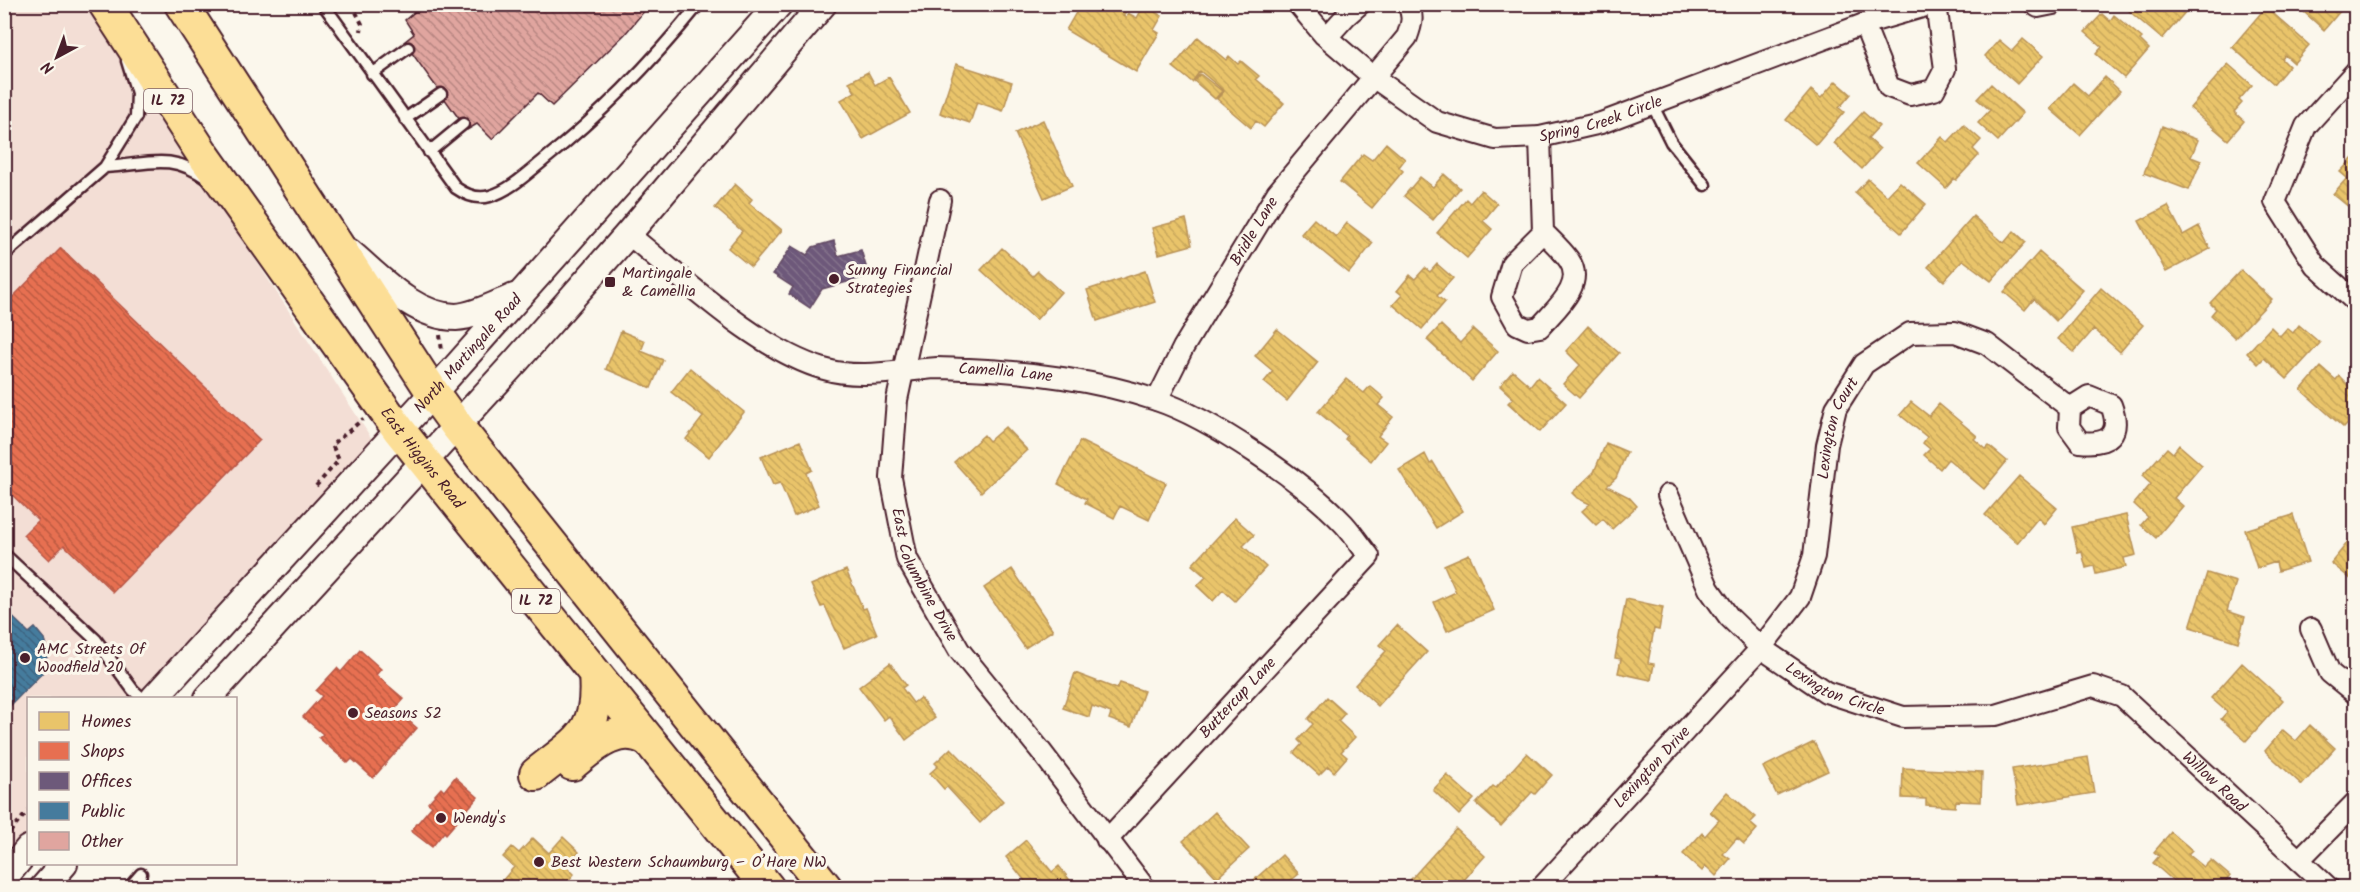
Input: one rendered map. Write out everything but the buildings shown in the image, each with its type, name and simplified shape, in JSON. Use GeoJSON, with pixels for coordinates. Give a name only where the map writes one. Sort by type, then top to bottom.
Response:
{"type":"FeatureCollection","features":[{"type":"Feature","properties":{"kind":"main road","name":"East Higgins Road"},"geometry":{"type":"LineString","coordinates":[[105,4],[232,196],[399,430],[768,888]]}},
{"type":"Feature","properties":{"kind":"main road","name":"IL 72"},"geometry":{"type":"LineString","coordinates":[[181,4],[433,393],[457,426],[826,888]]}},
{"type":"Feature","properties":{"kind":"main road"},"geometry":{"type":"LineString","coordinates":[[595,675],[597,699],[593,718],[586,731],[541,780],[599,742],[621,734],[635,735],[648,740]]}},
{"type":"Feature","properties":{"kind":"street","name":"North Martingale Road"},"geometry":{"type":"LineString","coordinates":[[156,697],[433,393],[778,4]]}},
{"type":"Feature","properties":{"kind":"street","name":"Spring Creek Circle"},"geometry":{"type":"LineString","coordinates":[[1298,4],[1327,37],[1373,77],[1437,122],[1495,140],[1540,137],[1601,123],[1864,24],[1935,4]]}},
{"type":"Feature","properties":{"kind":"street"},"geometry":{"type":"LineString","coordinates":[[1327,37],[1360,4]]}},
{"type":"Feature","properties":{"kind":"street","name":"Bridle Lane"},"geometry":{"type":"LineString","coordinates":[[1157,400],[1183,348],[1277,193],[1407,37],[1412,23],[1411,10],[1407,4]]}},
{"type":"Feature","properties":{"kind":"street"},"geometry":{"type":"LineString","coordinates":[[1864,24],[1889,87],[1910,95],[1934,90],[1945,69],[1935,4]]}},
{"type":"Feature","properties":{"kind":"street"},"geometry":{"type":"LineString","coordinates":[[2034,4],[2038,8],[2053,4]]}},
{"type":"Feature","properties":{"kind":"street"},"geometry":{"type":"LineString","coordinates":[[210,697],[425,462],[628,234],[810,9]]}},
{"type":"Feature","properties":{"kind":"street"},"geometry":{"type":"LineString","coordinates":[[2355,71],[2306,126],[2275,202],[2315,265],[2355,302]]}},
{"type":"Feature","properties":{"kind":"street"},"geometry":{"type":"LineString","coordinates":[[1540,137],[1543,232],[1570,261],[1574,278],[1573,288],[1540,327],[1528,329],[1517,324],[1502,297],[1512,263],[1543,232]]}},
{"type":"Feature","properties":{"kind":"street","name":"East Columbine Drive"},"geometry":{"type":"LineString","coordinates":[[940,201],[897,400],[891,478],[907,560],[959,650],[1041,750],[1145,888]]}},
{"type":"Feature","properties":{"kind":"street","name":"Camellia Lane"},"geometry":{"type":"LineString","coordinates":[[628,234],[733,318],[797,361],[828,370],[865,373],[938,368],[1003,370],[1080,382],[1157,400],[1207,424],[1298,484],[1344,524],[1369,556]]}},
{"type":"Feature","properties":{"kind":"street"},"geometry":{"type":"LineString","coordinates":[[331,237],[399,294],[434,313],[457,317],[520,295]]}},
{"type":"Feature","properties":{"kind":"street","name":"Lexington Court"},"geometry":{"type":"LineString","coordinates":[[1761,648],[1800,597],[1814,556],[1827,445],[1836,408],[1864,364],[1910,333],[1955,332],[1987,344],[2070,408]]}},
{"type":"Feature","properties":{"kind":"street","name":"Lexington Circle"},"geometry":{"type":"LineString","coordinates":[[1668,495],[1709,589],[1729,617],[1761,648],[1826,692],[1903,717],[1996,715],[2093,686]]}},
{"type":"Feature","properties":{"kind":"street","name":"Buttercup Lane"},"geometry":{"type":"LineString","coordinates":[[1107,840],[1369,556]]}},
{"type":"Feature","properties":{"kind":"street"},"geometry":{"type":"LineString","coordinates":[[2311,629],[2330,673],[2355,694]]}},
{"type":"Feature","properties":{"kind":"street","name":"Lexington Drive"},"geometry":{"type":"LineString","coordinates":[[1541,888],[1761,648]]}},
{"type":"Feature","properties":{"kind":"street","name":"Willow Road"},"geometry":{"type":"LineString","coordinates":[[2093,686],[2121,696],[2329,888]]}},
{"type":"Feature","properties":{"kind":"street"},"geometry":{"type":"LineString","coordinates":[[2299,860],[2355,802]]}},
{"type":"Feature","properties":{"kind":"street"},"geometry":{"type":"LineString","coordinates":[[4,878],[27,850]]}},
{"type":"Feature","properties":{"kind":"street"},"geometry":{"type":"LineString","coordinates":[[43,888],[63,865]]}},
{"type":"Feature","properties":{"kind":"lane"},"geometry":{"type":"LineString","coordinates":[[4,255],[105,166],[136,117],[137,93],[129,65],[105,4]]}},
{"type":"Feature","properties":{"kind":"lane"},"geometry":{"type":"LineString","coordinates":[[323,4],[456,188],[465,195],[478,198],[490,196],[534,168],[620,94],[661,51],[699,4]]}},
{"type":"Feature","properties":{"kind":"lane"},"geometry":{"type":"LineString","coordinates":[[372,74],[408,48]]}},
{"type":"Feature","properties":{"kind":"lane"},"geometry":{"type":"LineString","coordinates":[[405,119],[441,94]]}},
{"type":"Feature","properties":{"kind":"lane"},"geometry":{"type":"LineString","coordinates":[[1652,104],[1671,142],[1705,185]]}},
{"type":"Feature","properties":{"kind":"lane"},"geometry":{"type":"LineString","coordinates":[[429,152],[463,124]]}},
{"type":"Feature","properties":{"kind":"lane"},"geometry":{"type":"LineString","coordinates":[[105,166],[162,160],[202,175],[232,196]]}},
{"type":"Feature","properties":{"kind":"lane"},"geometry":{"type":"LineString","coordinates":[[4,554],[96,640],[140,697]]}},
{"type":"Feature","properties":{"kind":"lane"},"geometry":{"type":"LineString","coordinates":[[129,888],[141,874]]}},
{"type":"Feature","properties":{"kind":"path"},"geometry":{"type":"LineString","coordinates":[[439,329],[443,354]]}},
{"type":"Feature","properties":{"kind":"path"},"geometry":{"type":"LineString","coordinates":[[332,445],[349,431]]}},
{"type":"Feature","properties":{"kind":"path"},"geometry":{"type":"LineString","coordinates":[[4,839],[27,812]]}},
{"type":"Feature","properties":{"kind":"shaded area"},"geometry":{"type":"Polygon","coordinates":[[[5,5],[90,5],[381,453],[170,697],[27,697],[27,863],[5,888],[5,5]]]}},
{"type":"Feature","properties":{"kind":"place","name":"Sunny Financial Strategies"},"geometry":{"type":"Point","coordinates":[834,279]}},
{"type":"Feature","properties":{"kind":"place","name":"Martingale & Camellia"},"geometry":{"type":"Point","coordinates":[610,282]}},
{"type":"Feature","properties":{"kind":"place","name":"AMC Streets Of Woodfield 20"},"geometry":{"type":"Point","coordinates":[25,658]}},
{"type":"Feature","properties":{"kind":"place","name":"Seasons 52"},"geometry":{"type":"Point","coordinates":[353,713]}},
{"type":"Feature","properties":{"kind":"place","name":"Wendy's"},"geometry":{"type":"Point","coordinates":[441,818]}},
{"type":"Feature","properties":{"kind":"place","name":"Best Western Schaumburg – O’Hare NW"},"geometry":{"type":"Point","coordinates":[539,862]}}]}
